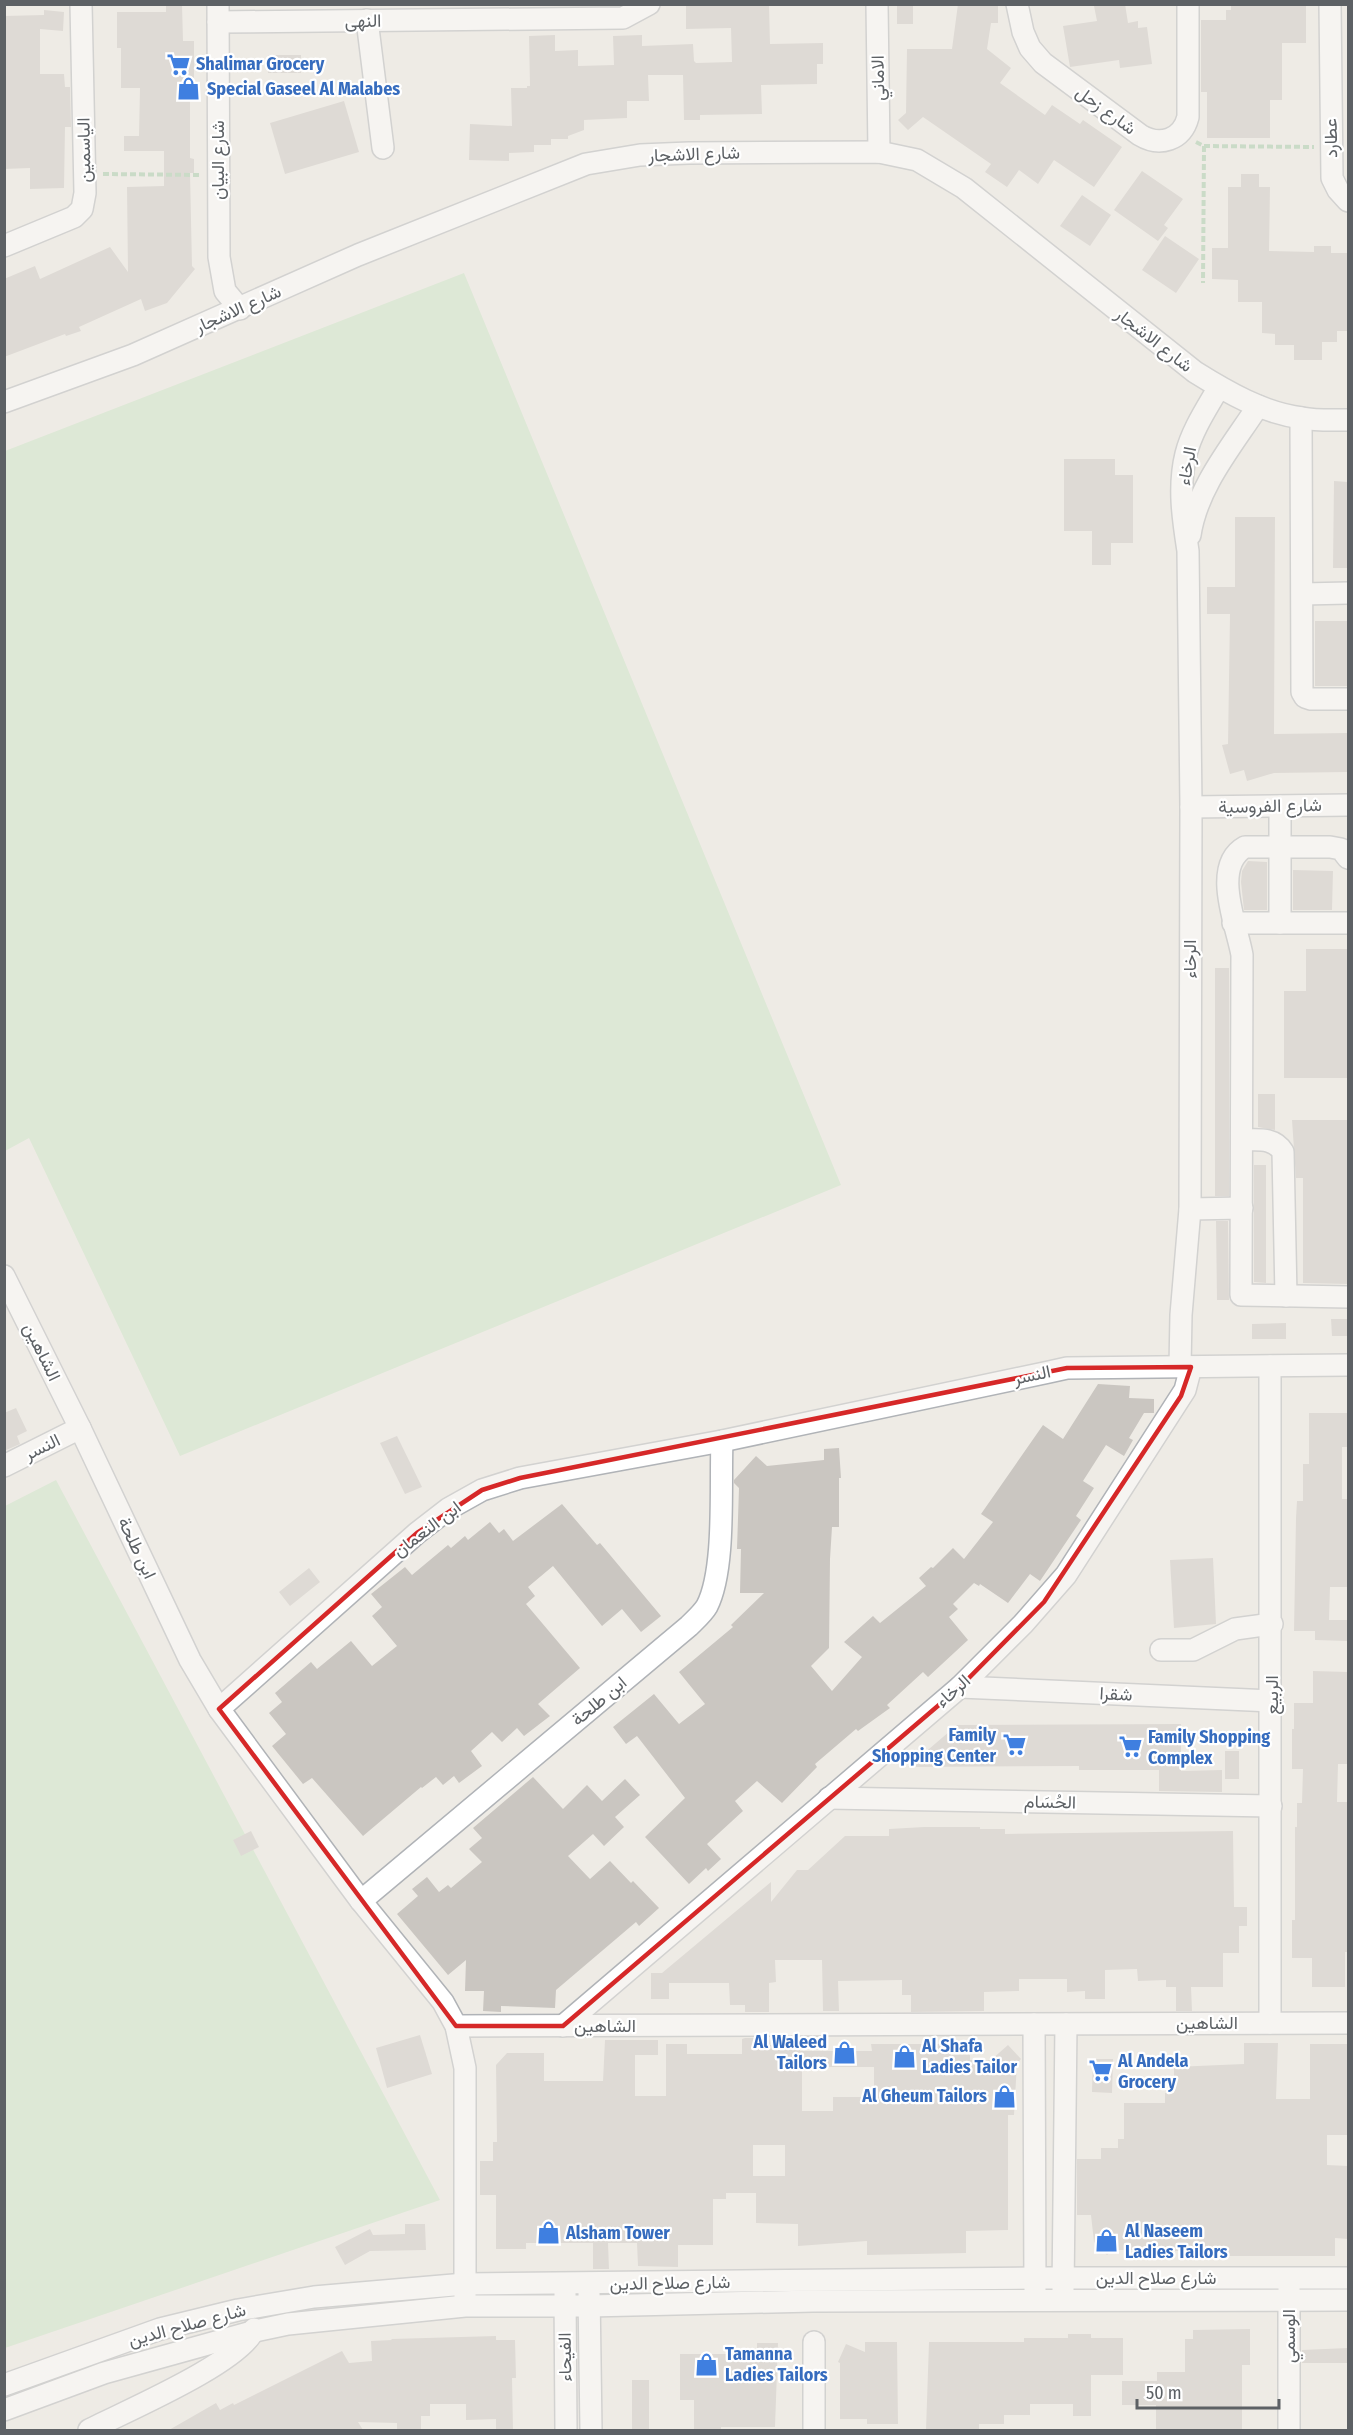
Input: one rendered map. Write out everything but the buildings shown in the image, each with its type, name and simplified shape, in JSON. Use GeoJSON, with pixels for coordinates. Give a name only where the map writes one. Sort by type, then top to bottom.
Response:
{"type":"FeatureCollection","features":[{"type":"Feature","properties":{"kind":"street","name":"الياسمين"},"geometry":{"type":"LineString","coordinates":[[4,246],[74,217],[82,209],[85,193],[81,4]]}},
{"type":"Feature","properties":{"kind":"street","name":"النهى"},"geometry":{"type":"LineString","coordinates":[[218,13],[367,20],[448,12],[623,18],[649,4]]}},
{"type":"Feature","properties":{"kind":"street","name":"الاماني"},"geometry":{"type":"LineString","coordinates":[[877,4],[879,152]]}},
{"type":"Feature","properties":{"kind":"street","name":"شارع زحل"},"geometry":{"type":"LineString","coordinates":[[1017,4],[1023,32],[1030,48],[1043,63],[1148,140],[1165,141],[1179,134]]}},
{"type":"Feature","properties":{"kind":"street"},"geometry":{"type":"LineString","coordinates":[[1179,134],[1185,127],[1188,117],[1188,4]]}},
{"type":"Feature","properties":{"kind":"street","name":"عطارد"},"geometry":{"type":"LineString","coordinates":[[1330,4],[1340,40],[1340,64],[1331,147],[1332,178],[1338,190],[1348,201]]}},
{"type":"Feature","properties":{"kind":"street","name":"شارع البيان"},"geometry":{"type":"LineString","coordinates":[[218,13],[219,257],[225,291],[240,309]]}},
{"type":"Feature","properties":{"kind":"street"},"geometry":{"type":"LineString","coordinates":[[367,20],[383,148]]}},
{"type":"Feature","properties":{"kind":"street","name":"شارع الاشجار"},"geometry":{"type":"LineString","coordinates":[[4,402],[133,355],[358,255],[586,164],[639,155],[879,152],[917,160],[964,188],[1195,372],[1219,387],[1258,406],[1301,418],[1348,420]]}},
{"type":"Feature","properties":{"kind":"street","name":"الرخاء"},"geometry":{"type":"LineString","coordinates":[[563,2026],[960,1687],[1023,1624],[1066,1575],[1185,1390],[1181,1315],[1190,1209],[1191,807],[1188,551],[1182,511],[1186,452],[1219,387]]}},
{"type":"Feature","properties":{"kind":"street","name":"الرخاء"},"geometry":{"type":"LineString","coordinates":[[1188,551],[1195,514],[1205,488],[1258,406]]}},
{"type":"Feature","properties":{"kind":"street"},"geometry":{"type":"LineString","coordinates":[[1301,418],[1302,692],[1305,697],[1311,699],[1348,699]]}},
{"type":"Feature","properties":{"kind":"street"},"geometry":{"type":"LineString","coordinates":[[1302,594],[1348,593]]}},
{"type":"Feature","properties":{"kind":"street","name":"شارع الفروسية"},"geometry":{"type":"LineString","coordinates":[[1191,807],[1348,805]]}},
{"type":"Feature","properties":{"kind":"street"},"geometry":{"type":"LineString","coordinates":[[1280,806],[1280,923]]}},
{"type":"Feature","properties":{"kind":"street"},"geometry":{"type":"LineString","coordinates":[[1348,858],[1341,849],[1335,847],[1245,847],[1231,861],[1229,878],[1233,923],[1242,955],[1241,1295],[1348,1297]]}},
{"type":"Feature","properties":{"kind":"street"},"geometry":{"type":"LineString","coordinates":[[1233,923],[1348,923]]}},
{"type":"Feature","properties":{"kind":"street"},"geometry":{"type":"LineString","coordinates":[[1242,1140],[1268,1140],[1279,1145],[1283,1152],[1286,1296]]}},
{"type":"Feature","properties":{"kind":"street"},"geometry":{"type":"LineString","coordinates":[[1190,1209],[1242,1208]]}},
{"type":"Feature","properties":{"kind":"street","name":"الشاهين"},"geometry":{"type":"LineString","coordinates":[[4,1275],[80,1428]]}},
{"type":"Feature","properties":{"kind":"street","name":"النسر"},"geometry":{"type":"LineString","coordinates":[[722,1441],[1067,1368],[1348,1365]]}},
{"type":"Feature","properties":{"kind":"street","name":"الربيع"},"geometry":{"type":"LineString","coordinates":[[1270,1366],[1272,1624],[1270,2023]]}},
{"type":"Feature","properties":{"kind":"street","name":"النسر"},"geometry":{"type":"LineString","coordinates":[[4,1466],[80,1428]]}},
{"type":"Feature","properties":{"kind":"street","name":"ابن طلحة"},"geometry":{"type":"LineString","coordinates":[[80,1428],[190,1660],[219,1710],[361,1901],[443,2002],[456,2026]]}},
{"type":"Feature","properties":{"kind":"street","name":"ابن طلحة"},"geometry":{"type":"LineString","coordinates":[[361,1901],[689,1626],[706,1609],[713,1593],[718,1569],[722,1441]]}},
{"type":"Feature","properties":{"kind":"street","name":"ابن النعمان"},"geometry":{"type":"LineString","coordinates":[[219,1710],[417,1533],[448,1509],[482,1490],[520,1478],[722,1441]]}},
{"type":"Feature","properties":{"kind":"street"},"geometry":{"type":"LineString","coordinates":[[1161,1650],[1193,1650],[1236,1629],[1272,1624]]}},
{"type":"Feature","properties":{"kind":"street","name":"شقرا"},"geometry":{"type":"LineString","coordinates":[[960,1687],[1272,1701]]}},
{"type":"Feature","properties":{"kind":"street","name":"الحُسَام"},"geometry":{"type":"LineString","coordinates":[[829,1798],[1271,1806]]}},
{"type":"Feature","properties":{"kind":"street","name":"الشاهين"},"geometry":{"type":"LineString","coordinates":[[456,2026],[1348,2023]]}},
{"type":"Feature","properties":{"kind":"street"},"geometry":{"type":"LineString","coordinates":[[1034,2024],[1036,2301]]}},
{"type":"Feature","properties":{"kind":"street"},"geometry":{"type":"LineString","coordinates":[[1063,2301],[1066,2024]]}},
{"type":"Feature","properties":{"kind":"street"},"geometry":{"type":"LineString","coordinates":[[456,2026],[465,2068],[465,2306]]}},
{"type":"Feature","properties":{"kind":"street","name":"شارع صلاح الدين"},"geometry":{"type":"LineString","coordinates":[[4,2385],[160,2330],[250,2308],[314,2297],[465,2284],[1035,2278],[1348,2278]]}},
{"type":"Feature","properties":{"kind":"street","name":"الوسمي"},"geometry":{"type":"LineString","coordinates":[[1289,2278],[1289,2430]]}},
{"type":"Feature","properties":{"kind":"street","name":"الفيحاء"},"geometry":{"type":"LineString","coordinates":[[565,2284],[566,2430]]}},
{"type":"Feature","properties":{"kind":"street","name":"الفيحاء"},"geometry":{"type":"LineString","coordinates":[[589,2284],[591,2430]]}},
{"type":"Feature","properties":{"kind":"street","name":"شارع صلاح الدين"},"geometry":{"type":"LineString","coordinates":[[4,2410],[104,2373],[255,2331],[309,2321],[465,2306],[813,2301],[1348,2300]]}},
{"type":"Feature","properties":{"kind":"street"},"geometry":{"type":"LineString","coordinates":[[250,2308],[255,2331]]}},
{"type":"Feature","properties":{"kind":"street","name":"شارع صلاح الدين"},"geometry":{"type":"LineString","coordinates":[[89,2430],[214,2367],[234,2353],[255,2331]]}},
{"type":"Feature","properties":{"kind":"street"},"geometry":{"type":"LineString","coordinates":[[814,2342],[814,2430]]}},
{"type":"Feature","properties":{"kind":"path"},"geometry":{"type":"LineString","coordinates":[[1179,134],[1204,146],[1331,147]]}},
{"type":"Feature","properties":{"kind":"path"},"geometry":{"type":"LineString","coordinates":[[1203,283],[1204,146]]}},
{"type":"Feature","properties":{"kind":"path"},"geometry":{"type":"LineString","coordinates":[[84,174],[217,175]]}},
{"type":"Feature","properties":{"kind":"highlighted area"},"geometry":{"type":"Polygon","coordinates":[[[1191,1367],[1181,1396],[1044,1602],[960,1687],[563,2026],[456,2026],[219,1709],[417,1533],[482,1490],[520,1478],[1067,1368],[1191,1367]]]}},
{"type":"Feature","properties":{"kind":"green space"},"geometry":{"type":"Polygon","coordinates":[[[464,273],[841,1185],[180,1456],[29,1138],[5,1151],[5,451],[464,273]]]}},
{"type":"Feature","properties":{"kind":"green space"},"geometry":{"type":"Polygon","coordinates":[[[56,1480],[440,2200],[5,2348],[5,1506],[56,1480]]]}},
{"type":"Feature","properties":{"kind":"place","name":"Shalimar Grocery"},"geometry":{"type":"Point","coordinates":[178,64]}},
{"type":"Feature","properties":{"kind":"place","name":"Special Gaseel Al Malabes"},"geometry":{"type":"Point","coordinates":[189,89]}},
{"type":"Feature","properties":{"kind":"place","name":"Family Shopping Center"},"geometry":{"type":"Point","coordinates":[1014,1745]}},
{"type":"Feature","properties":{"kind":"place","name":"Family Shopping Complex"},"geometry":{"type":"Point","coordinates":[1130,1747]}},
{"type":"Feature","properties":{"kind":"place","name":"Al Waleed Tailors"},"geometry":{"type":"Point","coordinates":[845,2052]}},
{"type":"Feature","properties":{"kind":"place","name":"Al Shafa Ladies Tailor"},"geometry":{"type":"Point","coordinates":[904,2056]}},
{"type":"Feature","properties":{"kind":"place","name":"Al Andela Grocery"},"geometry":{"type":"Point","coordinates":[1100,2071]}},
{"type":"Feature","properties":{"kind":"place","name":"Al Gheum Tailors"},"geometry":{"type":"Point","coordinates":[1005,2096]}},
{"type":"Feature","properties":{"kind":"place","name":"Alsham Tower"},"geometry":{"type":"Point","coordinates":[548,2233]}},
{"type":"Feature","properties":{"kind":"place","name":"Al Naseem Ladies Tailors"},"geometry":{"type":"Point","coordinates":[1107,2241]}},
{"type":"Feature","properties":{"kind":"place","name":"Tamanna Ladies Tailors"},"geometry":{"type":"Point","coordinates":[707,2364]}}]}
